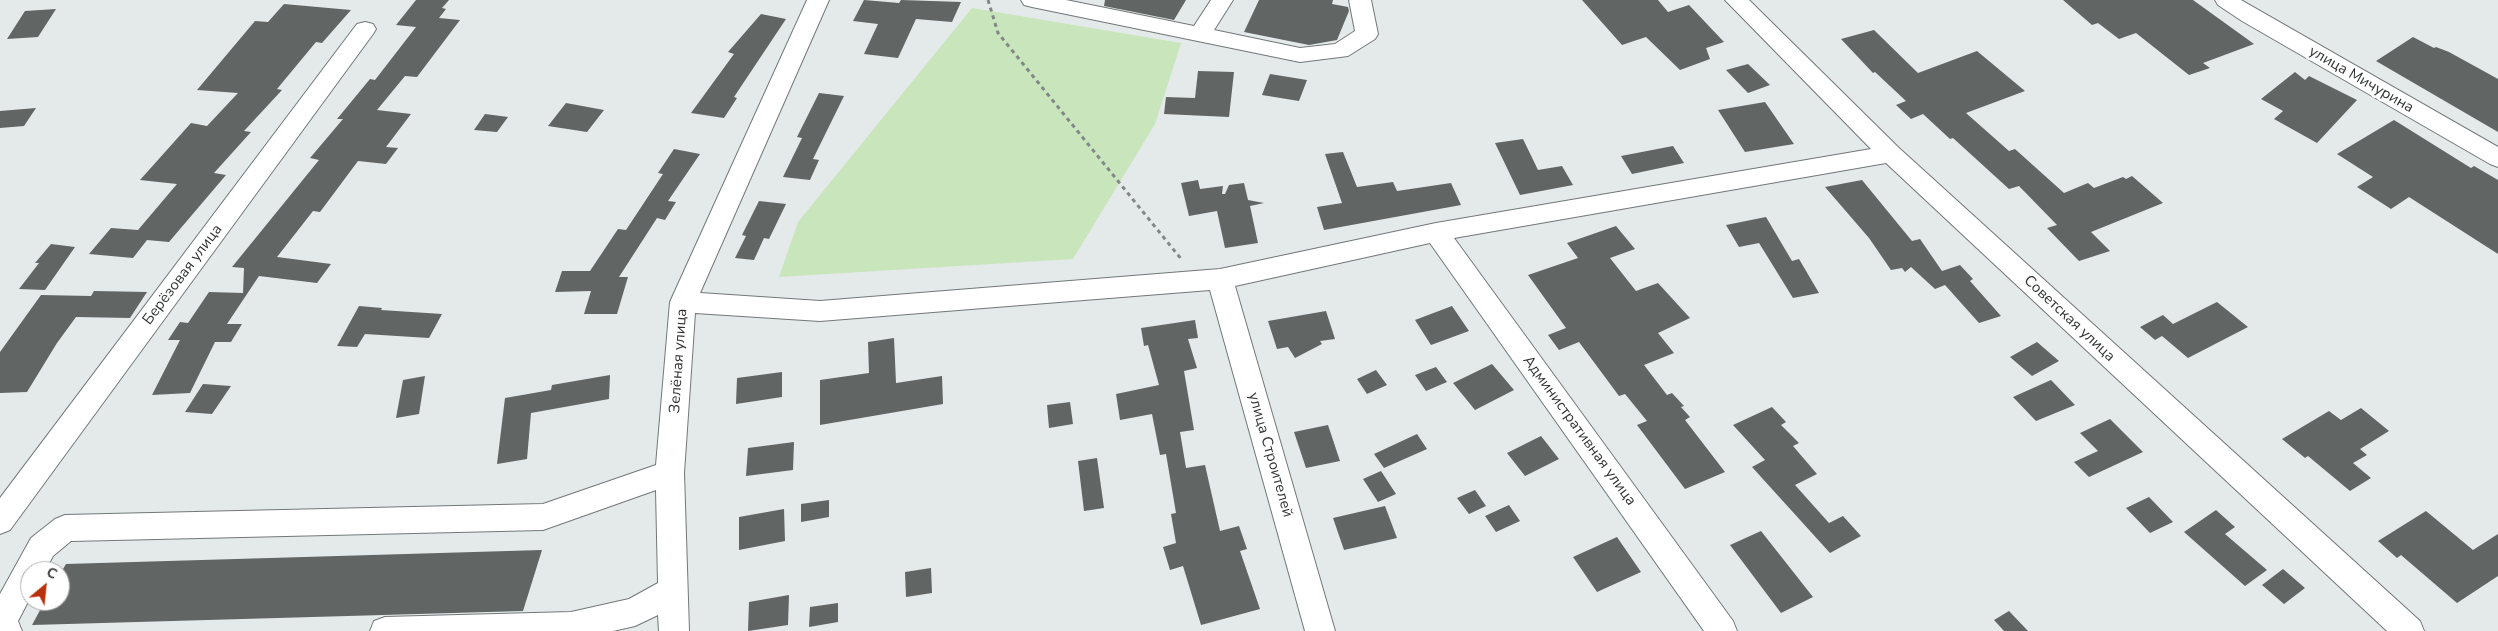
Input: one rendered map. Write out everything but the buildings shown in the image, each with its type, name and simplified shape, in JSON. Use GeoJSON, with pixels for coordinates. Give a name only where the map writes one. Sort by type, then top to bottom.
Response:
{"type":"FeatureCollection","features":[{"type":"Feature","properties":{"kind":"street","name":"Зелёная улица"},"geometry":{"type":"LineString","coordinates":[[674,631],[670,473],[683,302],[818,0]]}},
{"type":"Feature","properties":{"kind":"street"},"geometry":{"type":"LineString","coordinates":[[1199,36],[1222,0]]}},
{"type":"Feature","properties":{"kind":"street","name":"Советская улица"},"geometry":{"type":"LineString","coordinates":[[1736,0],[1891,154],[2409,631]]}},
{"type":"Feature","properties":{"kind":"street","name":"улица Мичурина"},"geometry":{"type":"LineString","coordinates":[[2226,0],[2250,16],[2498,158]]}},
{"type":"Feature","properties":{"kind":"street","name":"Берёзовая улица"},"geometry":{"type":"LineString","coordinates":[[0,521],[365,29]]}},
{"type":"Feature","properties":{"kind":"street"},"geometry":{"type":"LineString","coordinates":[[683,302],[820,311],[1220,279],[1436,232],[1891,154]]}},
{"type":"Feature","properties":{"kind":"street","name":"Административная улица"},"geometry":{"type":"LineString","coordinates":[[1436,232],[1722,631]]}},
{"type":"Feature","properties":{"kind":"street","name":"улица Строителей"},"geometry":{"type":"LineString","coordinates":[[1220,279],[1320,631]]}},
{"type":"Feature","properties":{"kind":"street"},"geometry":{"type":"LineString","coordinates":[[7,631],[0,624],[42,546],[65,528],[543,516],[670,473]]}},
{"type":"Feature","properties":{"kind":"street"},"geometry":{"type":"LineString","coordinates":[[385,631],[571,626],[635,612],[673,590]]}},
{"type":"Feature","properties":{"kind":"lane"},"geometry":{"type":"LineString","coordinates":[[1032,0],[1199,36],[1300,55],[1340,51],[1367,34],[1360,0]]}},
{"type":"Feature","properties":{"kind":"path"},"geometry":{"type":"LineString","coordinates":[[988,0],[998,33],[1182,260],[1192,281]]}},
{"type":"Feature","properties":{"kind":"green space"},"geometry":{"type":"Polygon","coordinates":[[[972,8],[1181,43],[1155,124],[1073,259],[779,277],[798,222],[972,8]]]}}]}
